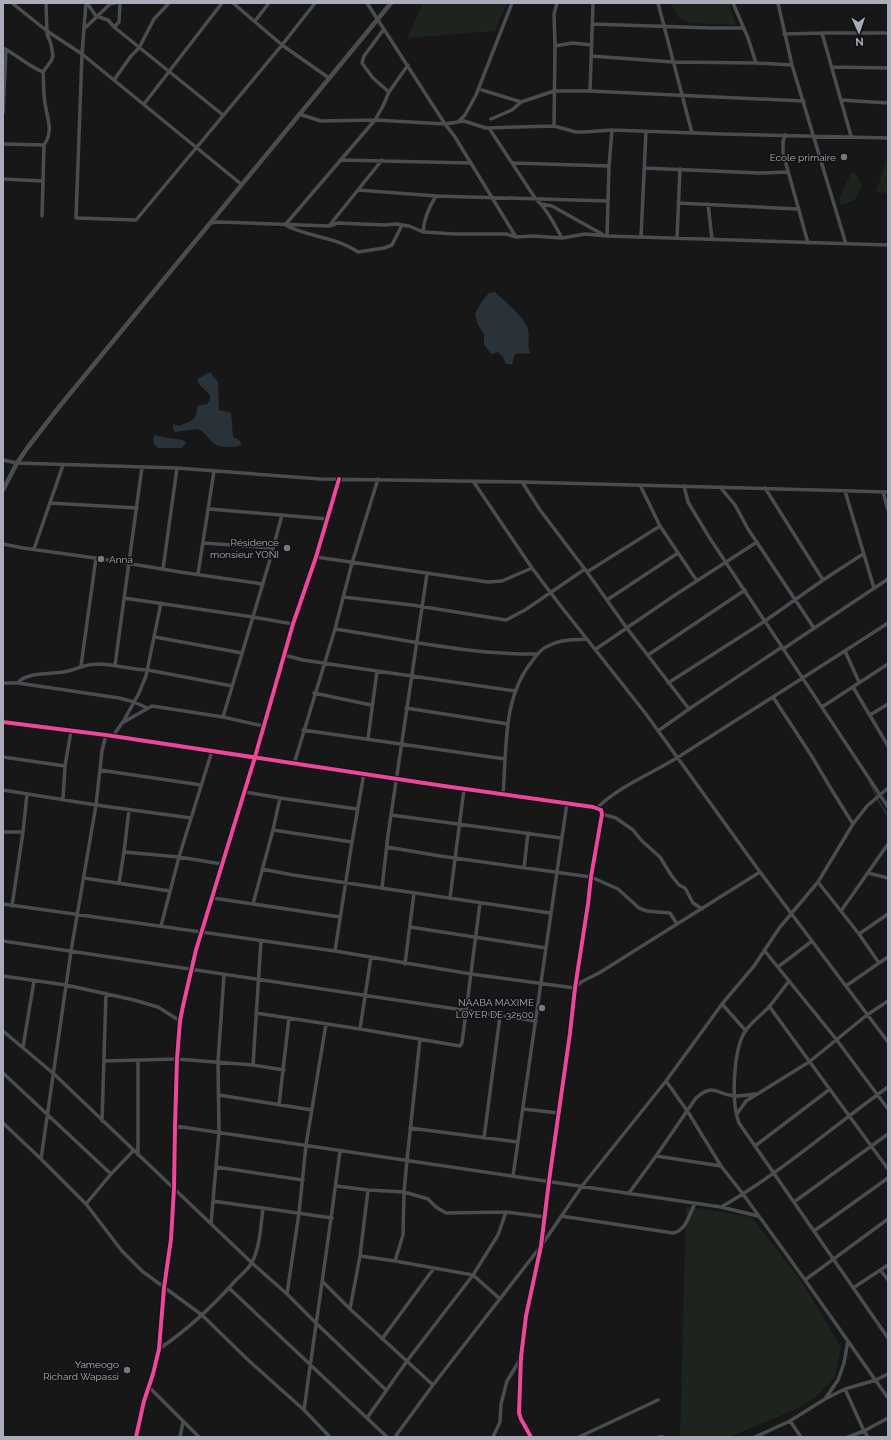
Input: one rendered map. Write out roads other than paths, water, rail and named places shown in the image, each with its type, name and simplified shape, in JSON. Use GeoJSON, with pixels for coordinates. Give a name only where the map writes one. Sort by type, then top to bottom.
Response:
{"type":"FeatureCollection","features":[{"type":"Feature","properties":{"kind":"street"},"geometry":{"type":"LineString","coordinates":[[12,3],[47,31],[82,54],[241,184]]}},
{"type":"Feature","properties":{"kind":"street"},"geometry":{"type":"LineString","coordinates":[[42,216],[44,145],[48,138],[50,128],[45,103],[43,72],[53,56],[51,44],[47,36],[46,3]]}},
{"type":"Feature","properties":{"kind":"street"},"geometry":{"type":"LineString","coordinates":[[86,3],[96,16],[108,20],[139,48],[223,115]]}},
{"type":"Feature","properties":{"kind":"street"},"geometry":{"type":"LineString","coordinates":[[86,3],[82,54],[76,218],[136,220],[282,45],[315,3]]}},
{"type":"Feature","properties":{"kind":"street"},"geometry":{"type":"LineString","coordinates":[[84,29],[96,16],[106,10],[110,4],[115,3]]}},
{"type":"Feature","properties":{"kind":"street"},"geometry":{"type":"LineString","coordinates":[[114,27],[119,22],[120,3]]}},
{"type":"Feature","properties":{"kind":"street"},"geometry":{"type":"LineString","coordinates":[[114,80],[131,56],[139,48],[154,19],[169,3]]}},
{"type":"Feature","properties":{"kind":"street"},"geometry":{"type":"LineString","coordinates":[[144,104],[222,3]]}},
{"type":"Feature","properties":{"kind":"street"},"geometry":{"type":"LineString","coordinates":[[233,3],[282,45],[329,78]]}},
{"type":"Feature","properties":{"kind":"street"},"geometry":{"type":"LineString","coordinates":[[254,21],[269,3]]}},
{"type":"Feature","properties":{"kind":"street"},"geometry":{"type":"LineString","coordinates":[[367,3],[454,137],[516,237]]}},
{"type":"Feature","properties":{"kind":"street"},"geometry":{"type":"LineString","coordinates":[[3,490],[17,463],[59,407],[391,3]]}},
{"type":"Feature","properties":{"kind":"street"},"geometry":{"type":"LineString","coordinates":[[459,121],[465,115],[476,95],[512,3]]}},
{"type":"Feature","properties":{"kind":"street"},"geometry":{"type":"LineString","coordinates":[[554,126],[554,14],[557,3]]}},
{"type":"Feature","properties":{"kind":"street"},"geometry":{"type":"LineString","coordinates":[[590,90],[593,3]]}},
{"type":"Feature","properties":{"kind":"street"},"geometry":{"type":"LineString","coordinates":[[658,3],[692,133]]}},
{"type":"Feature","properties":{"kind":"street"},"geometry":{"type":"LineString","coordinates":[[733,3],[750,43],[756,63]]}},
{"type":"Feature","properties":{"kind":"street"},"geometry":{"type":"LineString","coordinates":[[778,3],[792,65],[846,244]]}},
{"type":"Feature","properties":{"kind":"street"},"geometry":{"type":"LineString","coordinates":[[592,24],[744,28]]}},
{"type":"Feature","properties":{"kind":"street"},"geometry":{"type":"LineString","coordinates":[[384,29],[364,56],[362,63],[373,78],[389,92]]}},
{"type":"Feature","properties":{"kind":"street"},"geometry":{"type":"LineString","coordinates":[[822,33],[851,136]]}},
{"type":"Feature","properties":{"kind":"street"},"geometry":{"type":"LineString","coordinates":[[784,34],[888,33]]}},
{"type":"Feature","properties":{"kind":"street"},"geometry":{"type":"LineString","coordinates":[[555,46],[572,43],[592,44]]}},
{"type":"Feature","properties":{"kind":"street"},"geometry":{"type":"LineString","coordinates":[[3,113],[5,49],[43,72]]}},
{"type":"Feature","properties":{"kind":"street"},"geometry":{"type":"LineString","coordinates":[[591,56],[673,62],[792,65]]}},
{"type":"Feature","properties":{"kind":"street"},"geometry":{"type":"LineString","coordinates":[[285,225],[375,120],[384,106],[389,92],[408,66]]}},
{"type":"Feature","properties":{"kind":"street"},"geometry":{"type":"LineString","coordinates":[[832,67],[888,68]]}},
{"type":"Feature","properties":{"kind":"street"},"geometry":{"type":"LineString","coordinates":[[482,90],[521,102]]}},
{"type":"Feature","properties":{"kind":"street"},"geometry":{"type":"LineString","coordinates":[[491,119],[512,110],[521,102],[554,91],[590,90],[682,96],[804,101]]}},
{"type":"Feature","properties":{"kind":"street"},"geometry":{"type":"LineString","coordinates":[[841,100],[888,102]]}},
{"type":"Feature","properties":{"kind":"street"},"geometry":{"type":"LineString","coordinates":[[299,114],[321,121],[375,120],[445,124],[459,121],[474,123],[489,128],[554,126],[576,132],[612,130],[888,138]]}},
{"type":"Feature","properties":{"kind":"street"},"geometry":{"type":"LineString","coordinates":[[489,128],[535,198],[549,214],[562,238]]}},
{"type":"Feature","properties":{"kind":"street"},"geometry":{"type":"LineString","coordinates":[[605,236],[612,130]]}},
{"type":"Feature","properties":{"kind":"street"},"geometry":{"type":"LineString","coordinates":[[641,237],[646,131]]}},
{"type":"Feature","properties":{"kind":"street"},"geometry":{"type":"LineString","coordinates":[[785,135],[783,142],[783,153],[808,243]]}},
{"type":"Feature","properties":{"kind":"street"},"geometry":{"type":"LineString","coordinates":[[3,144],[44,145]]}},
{"type":"Feature","properties":{"kind":"street"},"geometry":{"type":"LineString","coordinates":[[340,160],[470,163]]}},
{"type":"Feature","properties":{"kind":"street"},"geometry":{"type":"LineString","coordinates":[[329,226],[382,160]]}},
{"type":"Feature","properties":{"kind":"street"},"geometry":{"type":"LineString","coordinates":[[513,163],[609,166]]}},
{"type":"Feature","properties":{"kind":"street"},"geometry":{"type":"LineString","coordinates":[[644,168],[751,173],[788,172]]}},
{"type":"Feature","properties":{"kind":"street"},"geometry":{"type":"LineString","coordinates":[[677,238],[680,169]]}},
{"type":"Feature","properties":{"kind":"street"},"geometry":{"type":"LineString","coordinates":[[3,179],[43,181]]}},
{"type":"Feature","properties":{"kind":"street"},"geometry":{"type":"LineString","coordinates":[[358,190],[436,196],[608,201]]}},
{"type":"Feature","properties":{"kind":"street"},"geometry":{"type":"LineString","coordinates":[[423,232],[426,214],[436,196]]}},
{"type":"Feature","properties":{"kind":"street"},"geometry":{"type":"LineString","coordinates":[[678,203],[798,209]]}},
{"type":"Feature","properties":{"kind":"street"},"geometry":{"type":"LineString","coordinates":[[541,204],[552,206],[605,236]]}},
{"type":"Feature","properties":{"kind":"street"},"geometry":{"type":"LineString","coordinates":[[708,204],[712,239]]}},
{"type":"Feature","properties":{"kind":"street"},"geometry":{"type":"LineString","coordinates":[[209,223],[219,222],[329,226],[338,223],[402,225],[409,226],[423,232],[456,234],[506,234],[516,237],[534,236],[562,238],[584,234],[605,236],[888,245]]}},
{"type":"Feature","properties":{"kind":"street"},"geometry":{"type":"LineString","coordinates":[[285,225],[352,247],[358,252],[384,248],[392,245],[402,225]]}},
{"type":"Feature","properties":{"kind":"street"},"geometry":{"type":"LineString","coordinates":[[506,234],[508,226]]}},
{"type":"Feature","properties":{"kind":"street"},"geometry":{"type":"LineString","coordinates":[[3,460],[17,463],[177,468],[339,479],[522,482],[888,492]]}},
{"type":"Feature","properties":{"kind":"street"},"geometry":{"type":"LineString","coordinates":[[34,549],[64,464]]}},
{"type":"Feature","properties":{"kind":"street"},"geometry":{"type":"LineString","coordinates":[[115,665],[130,564],[142,467]]}},
{"type":"Feature","properties":{"kind":"street"},"geometry":{"type":"LineString","coordinates":[[164,569],[177,468]]}},
{"type":"Feature","properties":{"kind":"street"},"geometry":{"type":"LineString","coordinates":[[198,574],[214,471]]}},
{"type":"Feature","properties":{"kind":"street"},"geometry":{"type":"LineString","coordinates":[[136,1437],[148,1386],[153,1374],[159,1349],[164,1288],[171,1239],[180,1021],[191,969],[255,757],[293,624],[316,557],[339,479]]}},
{"type":"Feature","properties":{"kind":"street"},"geometry":{"type":"LineString","coordinates":[[294,764],[378,479]]}},
{"type":"Feature","properties":{"kind":"street"},"geometry":{"type":"LineString","coordinates":[[473,481],[550,593],[596,649],[658,731],[791,915],[888,1042]]}},
{"type":"Feature","properties":{"kind":"street"},"geometry":{"type":"LineString","coordinates":[[522,482],[540,510],[586,570],[626,627],[689,709]]}},
{"type":"Feature","properties":{"kind":"street"},"geometry":{"type":"LineString","coordinates":[[640,485],[660,526],[697,581]]}},
{"type":"Feature","properties":{"kind":"street"},"geometry":{"type":"LineString","coordinates":[[684,486],[688,502],[709,537],[888,807]]}},
{"type":"Feature","properties":{"kind":"street"},"geometry":{"type":"LineString","coordinates":[[720,487],[735,505],[757,542],[814,628]]}},
{"type":"Feature","properties":{"kind":"street"},"geometry":{"type":"LineString","coordinates":[[765,488],[823,580]]}},
{"type":"Feature","properties":{"kind":"street"},"geometry":{"type":"LineString","coordinates":[[845,491],[874,588]]}},
{"type":"Feature","properties":{"kind":"street"},"geometry":{"type":"LineString","coordinates":[[883,492],[888,510]]}},
{"type":"Feature","properties":{"kind":"street"},"geometry":{"type":"LineString","coordinates":[[50,503],[137,508]]}},
{"type":"Feature","properties":{"kind":"street"},"geometry":{"type":"LineString","coordinates":[[209,508],[328,519]]}},
{"type":"Feature","properties":{"kind":"street"},"geometry":{"type":"LineString","coordinates":[[223,717],[274,548],[282,515]]}},
{"type":"Feature","properties":{"kind":"street"},"geometry":{"type":"LineString","coordinates":[[343,597],[506,620],[525,610],[586,570],[660,526]]}},
{"type":"Feature","properties":{"kind":"street"},"geometry":{"type":"LineString","coordinates":[[596,649],[626,627],[757,542]]}},
{"type":"Feature","properties":{"kind":"street"},"geometry":{"type":"LineString","coordinates":[[204,543],[274,548]]}},
{"type":"Feature","properties":{"kind":"street"},"geometry":{"type":"LineString","coordinates":[[3,544],[262,584]]}},
{"type":"Feature","properties":{"kind":"street"},"geometry":{"type":"LineString","coordinates":[[607,600],[678,553]]}},
{"type":"Feature","properties":{"kind":"street"},"geometry":{"type":"LineString","coordinates":[[668,683],[765,621],[795,599],[863,554]]}},
{"type":"Feature","properties":{"kind":"street"},"geometry":{"type":"LineString","coordinates":[[316,557],[491,583],[502,581],[532,568]]}},
{"type":"Feature","properties":{"kind":"street"},"geometry":{"type":"LineString","coordinates":[[82,666],[96,558]]}},
{"type":"Feature","properties":{"kind":"street"},"geometry":{"type":"LineString","coordinates":[[382,888],[386,847],[427,574]]}},
{"type":"Feature","properties":{"kind":"street"},"geometry":{"type":"LineString","coordinates":[[658,731],[689,709],[888,579]]}},
{"type":"Feature","properties":{"kind":"street"},"geometry":{"type":"LineString","coordinates":[[648,655],[745,590]]}},
{"type":"Feature","properties":{"kind":"street"},"geometry":{"type":"LineString","coordinates":[[124,598],[293,624]]}},
{"type":"Feature","properties":{"kind":"street"},"geometry":{"type":"LineString","coordinates":[[113,736],[141,689],[148,670],[161,603]]}},
{"type":"Feature","properties":{"kind":"street"},"geometry":{"type":"LineString","coordinates":[[597,808],[607,799],[678,758],[888,623]]}},
{"type":"Feature","properties":{"kind":"street"},"geometry":{"type":"LineString","coordinates":[[334,629],[417,643],[511,654],[538,654]]}},
{"type":"Feature","properties":{"kind":"street"},"geometry":{"type":"LineString","coordinates":[[155,637],[242,653]]}},
{"type":"Feature","properties":{"kind":"street"},"geometry":{"type":"LineString","coordinates":[[503,794],[508,724],[515,691],[523,674],[545,647],[564,640],[575,641],[587,639]]}},
{"type":"Feature","properties":{"kind":"street"},"geometry":{"type":"LineString","coordinates":[[845,651],[859,682]]}},
{"type":"Feature","properties":{"kind":"street"},"geometry":{"type":"LineString","coordinates":[[284,655],[325,663],[515,691]]}},
{"type":"Feature","properties":{"kind":"street"},"geometry":{"type":"LineString","coordinates":[[18,683],[20,680],[32,676],[67,672],[82,666],[93,664],[115,665],[136,670],[148,670],[232,686]]}},
{"type":"Feature","properties":{"kind":"street"},"geometry":{"type":"LineString","coordinates":[[822,707],[888,664]]}},
{"type":"Feature","properties":{"kind":"street"},"geometry":{"type":"LineString","coordinates":[[368,739],[371,705],[377,671]]}},
{"type":"Feature","properties":{"kind":"street"},"geometry":{"type":"LineString","coordinates":[[3,683],[18,683],[85,692],[134,702],[147,708]]}},
{"type":"Feature","properties":{"kind":"street"},"geometry":{"type":"LineString","coordinates":[[853,687],[888,746]]}},
{"type":"Feature","properties":{"kind":"street"},"geometry":{"type":"LineString","coordinates":[[314,693],[371,705]]}},
{"type":"Feature","properties":{"kind":"street"},"geometry":{"type":"LineString","coordinates":[[773,697],[811,755],[853,824]]}},
{"type":"Feature","properties":{"kind":"street"},"geometry":{"type":"LineString","coordinates":[[870,715],[888,704]]}},
{"type":"Feature","properties":{"kind":"street"},"geometry":{"type":"LineString","coordinates":[[122,723],[152,706],[223,717],[263,726]]}},
{"type":"Feature","properties":{"kind":"street"},"geometry":{"type":"LineString","coordinates":[[406,708],[508,724]]}},
{"type":"Feature","properties":{"kind":"street"},"geometry":{"type":"LineString","coordinates":[[3,722],[106,734],[294,764],[597,808],[602,814],[616,818],[633,830],[642,841],[660,857],[672,877],[679,885],[685,888],[693,903],[702,909]]}},
{"type":"Feature","properties":{"kind":"street"},"geometry":{"type":"LineString","coordinates":[[304,730],[505,759]]}},
{"type":"Feature","properties":{"kind":"street"},"geometry":{"type":"LineString","coordinates":[[63,799],[65,766],[71,731]]}},
{"type":"Feature","properties":{"kind":"street"},"geometry":{"type":"LineString","coordinates":[[41,1158],[71,951],[96,805],[106,734]]}},
{"type":"Feature","properties":{"kind":"street"},"geometry":{"type":"LineString","coordinates":[[161,926],[179,857],[212,751]]}},
{"type":"Feature","properties":{"kind":"street"},"geometry":{"type":"LineString","coordinates":[[3,756],[65,766]]}},
{"type":"Feature","properties":{"kind":"street"},"geometry":{"type":"LineString","coordinates":[[100,770],[201,785]]}},
{"type":"Feature","properties":{"kind":"street"},"geometry":{"type":"LineString","coordinates":[[335,951],[364,773]]}},
{"type":"Feature","properties":{"kind":"street"},"geometry":{"type":"LineString","coordinates":[[395,1437],[433,1385],[541,1246],[582,1186],[666,1081],[722,1004],[754,966],[780,928],[818,882],[853,824],[867,806],[888,788]]}},
{"type":"Feature","properties":{"kind":"street"},"geometry":{"type":"LineString","coordinates":[[450,898],[464,789]]}},
{"type":"Feature","properties":{"kind":"street"},"geometry":{"type":"LineString","coordinates":[[3,790],[129,810],[191,818]]}},
{"type":"Feature","properties":{"kind":"street"},"geometry":{"type":"LineString","coordinates":[[244,792],[357,809]]}},
{"type":"Feature","properties":{"kind":"street"},"geometry":{"type":"LineString","coordinates":[[12,906],[27,794]]}},
{"type":"Feature","properties":{"kind":"street"},"geometry":{"type":"LineString","coordinates":[[253,904],[280,798]]}},
{"type":"Feature","properties":{"kind":"street"},"geometry":{"type":"LineString","coordinates":[[513,1176],[567,803]]}},
{"type":"Feature","properties":{"kind":"street"},"geometry":{"type":"LineString","coordinates":[[119,883],[129,810]]}},
{"type":"Feature","properties":{"kind":"street"},"geometry":{"type":"LineString","coordinates":[[531,1437],[519,1413],[521,1357],[526,1316],[541,1246],[575,988],[591,877],[602,814]]}},
{"type":"Feature","properties":{"kind":"street"},"geometry":{"type":"LineString","coordinates":[[391,815],[561,838]]}},
{"type":"Feature","properties":{"kind":"street"},"geometry":{"type":"LineString","coordinates":[[273,830],[352,842]]}},
{"type":"Feature","properties":{"kind":"street"},"geometry":{"type":"LineString","coordinates":[[3,832],[23,832]]}},
{"type":"Feature","properties":{"kind":"street"},"geometry":{"type":"LineString","coordinates":[[524,868],[528,833]]}},
{"type":"Feature","properties":{"kind":"street"},"geometry":{"type":"LineString","coordinates":[[841,911],[888,844]]}},
{"type":"Feature","properties":{"kind":"street"},"geometry":{"type":"LineString","coordinates":[[386,847],[591,877],[618,889],[639,908],[648,911],[670,913],[677,924]]}},
{"type":"Feature","properties":{"kind":"street"},"geometry":{"type":"LineString","coordinates":[[124,852],[179,857],[222,864]]}},
{"type":"Feature","properties":{"kind":"street"},"geometry":{"type":"LineString","coordinates":[[262,870],[550,913]]}},
{"type":"Feature","properties":{"kind":"street"},"geometry":{"type":"LineString","coordinates":[[575,988],[581,982],[599,973],[760,872]]}},
{"type":"Feature","properties":{"kind":"street"},"geometry":{"type":"LineString","coordinates":[[868,873],[888,878]]}},
{"type":"Feature","properties":{"kind":"street"},"geometry":{"type":"LineString","coordinates":[[84,878],[170,891]]}},
{"type":"Feature","properties":{"kind":"street"},"geometry":{"type":"LineString","coordinates":[[818,882],[859,934],[879,963]]}},
{"type":"Feature","properties":{"kind":"street"},"geometry":{"type":"LineString","coordinates":[[405,964],[414,893]]}},
{"type":"Feature","properties":{"kind":"street"},"geometry":{"type":"LineString","coordinates":[[213,898],[340,917]]}},
{"type":"Feature","properties":{"kind":"street"},"geometry":{"type":"LineString","coordinates":[[256,1013],[420,1038],[460,1046],[462,1044],[480,903]]}},
{"type":"Feature","properties":{"kind":"street"},"geometry":{"type":"LineString","coordinates":[[3,904],[335,951],[405,964],[541,985],[575,988]]}},
{"type":"Feature","properties":{"kind":"street"},"geometry":{"type":"LineString","coordinates":[[859,934],[888,914]]}},
{"type":"Feature","properties":{"kind":"street"},"geometry":{"type":"LineString","coordinates":[[410,927],[546,948]]}},
{"type":"Feature","properties":{"kind":"street"},"geometry":{"type":"LineString","coordinates":[[3,941],[536,1022]]}},
{"type":"Feature","properties":{"kind":"street"},"geometry":{"type":"LineString","coordinates":[[253,1065],[261,941]]}},
{"type":"Feature","properties":{"kind":"street"},"geometry":{"type":"LineString","coordinates":[[778,967],[812,941]]}},
{"type":"Feature","properties":{"kind":"street"},"geometry":{"type":"LineString","coordinates":[[764,950],[836,1039],[888,1109]]}},
{"type":"Feature","properties":{"kind":"street"},"geometry":{"type":"LineString","coordinates":[[360,1029],[371,957]]}},
{"type":"Feature","properties":{"kind":"street"},"geometry":{"type":"LineString","coordinates":[[846,986],[888,957]]}},
{"type":"Feature","properties":{"kind":"street"},"geometry":{"type":"LineString","coordinates":[[211,1224],[219,1132],[218,1062],[224,975]]}},
{"type":"Feature","properties":{"kind":"street"},"geometry":{"type":"LineString","coordinates":[[3,976],[66,985],[134,1000],[158,1008],[180,1021]]}},
{"type":"Feature","properties":{"kind":"street"},"geometry":{"type":"LineString","coordinates":[[23,1047],[34,981]]}},
{"type":"Feature","properties":{"kind":"street"},"geometry":{"type":"LineString","coordinates":[[789,981],[746,1031],[739,1048],[734,1082],[736,1117],[888,1338]]}},
{"type":"Feature","properties":{"kind":"street"},"geometry":{"type":"LineString","coordinates":[[102,1121],[106,993]]}},
{"type":"Feature","properties":{"kind":"street"},"geometry":{"type":"LineString","coordinates":[[736,1117],[742,1105],[755,1094],[809,1062],[867,1015],[888,1001]]}},
{"type":"Feature","properties":{"kind":"street"},"geometry":{"type":"LineString","coordinates":[[722,1004],[746,1031]]}},
{"type":"Feature","properties":{"kind":"street"},"geometry":{"type":"LineString","coordinates":[[769,1006],[888,1169]]}},
{"type":"Feature","properties":{"kind":"street"},"geometry":{"type":"LineString","coordinates":[[484,1138],[500,1016]]}},
{"type":"Feature","properties":{"kind":"street"},"geometry":{"type":"LineString","coordinates":[[279,1105],[289,1018]]}},
{"type":"Feature","properties":{"kind":"street"},"geometry":{"type":"LineString","coordinates":[[287,1294],[299,1213],[306,1146],[326,1024]]}},
{"type":"Feature","properties":{"kind":"street"},"geometry":{"type":"LineString","coordinates":[[3,1031],[54,1074],[252,1263],[287,1294],[386,1390]]}},
{"type":"Feature","properties":{"kind":"street"},"geometry":{"type":"LineString","coordinates":[[395,1261],[403,1235],[406,1160],[420,1038]]}},
{"type":"Feature","properties":{"kind":"street"},"geometry":{"type":"LineString","coordinates":[[104,1061],[178,1059],[253,1065],[284,1070]]}},
{"type":"Feature","properties":{"kind":"street"},"geometry":{"type":"LineString","coordinates":[[138,1061],[138,1155]]}},
{"type":"Feature","properties":{"kind":"street"},"geometry":{"type":"LineString","coordinates":[[3,1073],[110,1174]]}},
{"type":"Feature","properties":{"kind":"street"},"geometry":{"type":"LineString","coordinates":[[666,1081],[688,1112],[721,1166],[805,1280],[888,1398]]}},
{"type":"Feature","properties":{"kind":"street"},"geometry":{"type":"LineString","coordinates":[[721,1207],[774,1174],[888,1087]]}},
{"type":"Feature","properties":{"kind":"street"},"geometry":{"type":"LineString","coordinates":[[755,1146],[830,1089]]}},
{"type":"Feature","properties":{"kind":"street"},"geometry":{"type":"LineString","coordinates":[[629,1193],[688,1112],[696,1098],[703,1092],[712,1090],[735,1096],[755,1094]]}},
{"type":"Feature","properties":{"kind":"street"},"geometry":{"type":"LineString","coordinates":[[219,1095],[312,1110]]}},
{"type":"Feature","properties":{"kind":"street"},"geometry":{"type":"LineString","coordinates":[[523,1108],[558,1113]]}},
{"type":"Feature","properties":{"kind":"street"},"geometry":{"type":"LineString","coordinates":[[3,1123],[41,1158],[86,1204],[132,1261],[142,1271],[202,1315],[247,1359],[304,1410],[330,1437]]}},
{"type":"Feature","properties":{"kind":"street"},"geometry":{"type":"LineString","coordinates":[[175,1126],[721,1207],[758,1216]]}},
{"type":"Feature","properties":{"kind":"street"},"geometry":{"type":"LineString","coordinates":[[410,1128],[518,1142]]}},
{"type":"Feature","properties":{"kind":"street"},"geometry":{"type":"LineString","coordinates":[[794,1202],[888,1134]]}},
{"type":"Feature","properties":{"kind":"street"},"geometry":{"type":"LineString","coordinates":[[86,1204],[110,1174],[134,1150]]}},
{"type":"Feature","properties":{"kind":"street"},"geometry":{"type":"LineString","coordinates":[[304,1410],[332,1218],[340,1150]]}},
{"type":"Feature","properties":{"kind":"street"},"geometry":{"type":"LineString","coordinates":[[656,1156],[721,1166]]}},
{"type":"Feature","properties":{"kind":"street"},"geometry":{"type":"LineString","coordinates":[[216,1167],[303,1180]]}},
{"type":"Feature","properties":{"kind":"street"},"geometry":{"type":"LineString","coordinates":[[814,1231],[888,1178]]}},
{"type":"Feature","properties":{"kind":"street"},"geometry":{"type":"LineString","coordinates":[[336,1186],[404,1192],[428,1199],[440,1210],[446,1213],[506,1212],[545,1217]]}},
{"type":"Feature","properties":{"kind":"street"},"geometry":{"type":"LineString","coordinates":[[350,1309],[360,1256],[368,1190]]}},
{"type":"Feature","properties":{"kind":"street"},"geometry":{"type":"LineString","coordinates":[[213,1202],[332,1218]]}},
{"type":"Feature","properties":{"kind":"street"},"geometry":{"type":"LineString","coordinates":[[561,1216],[673,1233],[682,1228],[695,1203]]}},
{"type":"Feature","properties":{"kind":"street"},"geometry":{"type":"LineString","coordinates":[[159,1349],[202,1315],[252,1263],[256,1252],[263,1208]]}},
{"type":"Feature","properties":{"kind":"street"},"geometry":{"type":"LineString","coordinates":[[367,1418],[407,1361],[473,1275],[498,1235],[506,1212]]}},
{"type":"Feature","properties":{"kind":"street"},"geometry":{"type":"LineString","coordinates":[[805,1280],[888,1219]]}},
{"type":"Feature","properties":{"kind":"street"},"geometry":{"type":"LineString","coordinates":[[360,1256],[473,1275],[500,1298]]}},
{"type":"Feature","properties":{"kind":"street"},"geometry":{"type":"LineString","coordinates":[[853,1288],[888,1265]]}},
{"type":"Feature","properties":{"kind":"street"},"geometry":{"type":"LineString","coordinates":[[382,1339],[434,1268]]}},
{"type":"Feature","properties":{"kind":"street"},"geometry":{"type":"LineString","coordinates":[[881,1270],[888,1280]]}},
{"type":"Feature","properties":{"kind":"street"},"geometry":{"type":"LineString","coordinates":[[323,1282],[382,1339],[433,1385]]}},
{"type":"Feature","properties":{"kind":"street"},"geometry":{"type":"LineString","coordinates":[[229,1288],[387,1437]]}},
{"type":"Feature","properties":{"kind":"street"},"geometry":{"type":"LineString","coordinates":[[825,1399],[838,1380],[848,1341]]}},
{"type":"Feature","properties":{"kind":"street"},"geometry":{"type":"LineString","coordinates":[[493,1437],[500,1422],[507,1380],[521,1357]]}},
{"type":"Feature","properties":{"kind":"street"},"geometry":{"type":"LineString","coordinates":[[755,1437],[790,1421],[825,1399],[845,1389],[876,1380],[888,1374]]}},
{"type":"Feature","properties":{"kind":"street"},"geometry":{"type":"LineString","coordinates":[[148,1386],[199,1437]]}},
{"type":"Feature","properties":{"kind":"street"},"geometry":{"type":"LineString","coordinates":[[845,1389],[868,1437]]}},
{"type":"Feature","properties":{"kind":"street"},"geometry":{"type":"LineString","coordinates":[[579,1437],[658,1400]]}},
{"type":"Feature","properties":{"kind":"street"},"geometry":{"type":"LineString","coordinates":[[848,1437],[864,1431],[888,1418]]}},
{"type":"Feature","properties":{"kind":"street"},"geometry":{"type":"LineString","coordinates":[[790,1421],[801,1437]]}},
{"type":"Feature","properties":{"kind":"street"},"geometry":{"type":"LineString","coordinates":[[180,1437],[183,1422]]}},
{"type":"Feature","properties":{"kind":"street"},"geometry":{"type":"LineString","coordinates":[[658,1437],[663,1437]]}},
{"type":"Feature","properties":{"kind":"waterway"},"geometry":{"type":"LineString","coordinates":[[870,783],[888,816]]}},
{"type":"Feature","properties":{"kind":"place","name":"Ecole primaire"},"geometry":{"type":"Point","coordinates":[844,157]}},
{"type":"Feature","properties":{"kind":"place","name":"Résidence monsieur YONI"},"geometry":{"type":"Point","coordinates":[287,548]}},
{"type":"Feature","properties":{"kind":"place","name":"Anna"},"geometry":{"type":"Point","coordinates":[101,559]}},
{"type":"Feature","properties":{"kind":"place","name":"NAABA MAXIME LOYER DE 32500"},"geometry":{"type":"Point","coordinates":[542,1008]}},
{"type":"Feature","properties":{"kind":"place","name":"Yameogo Richard Wapassi"},"geometry":{"type":"Point","coordinates":[127,1370]}}]}
